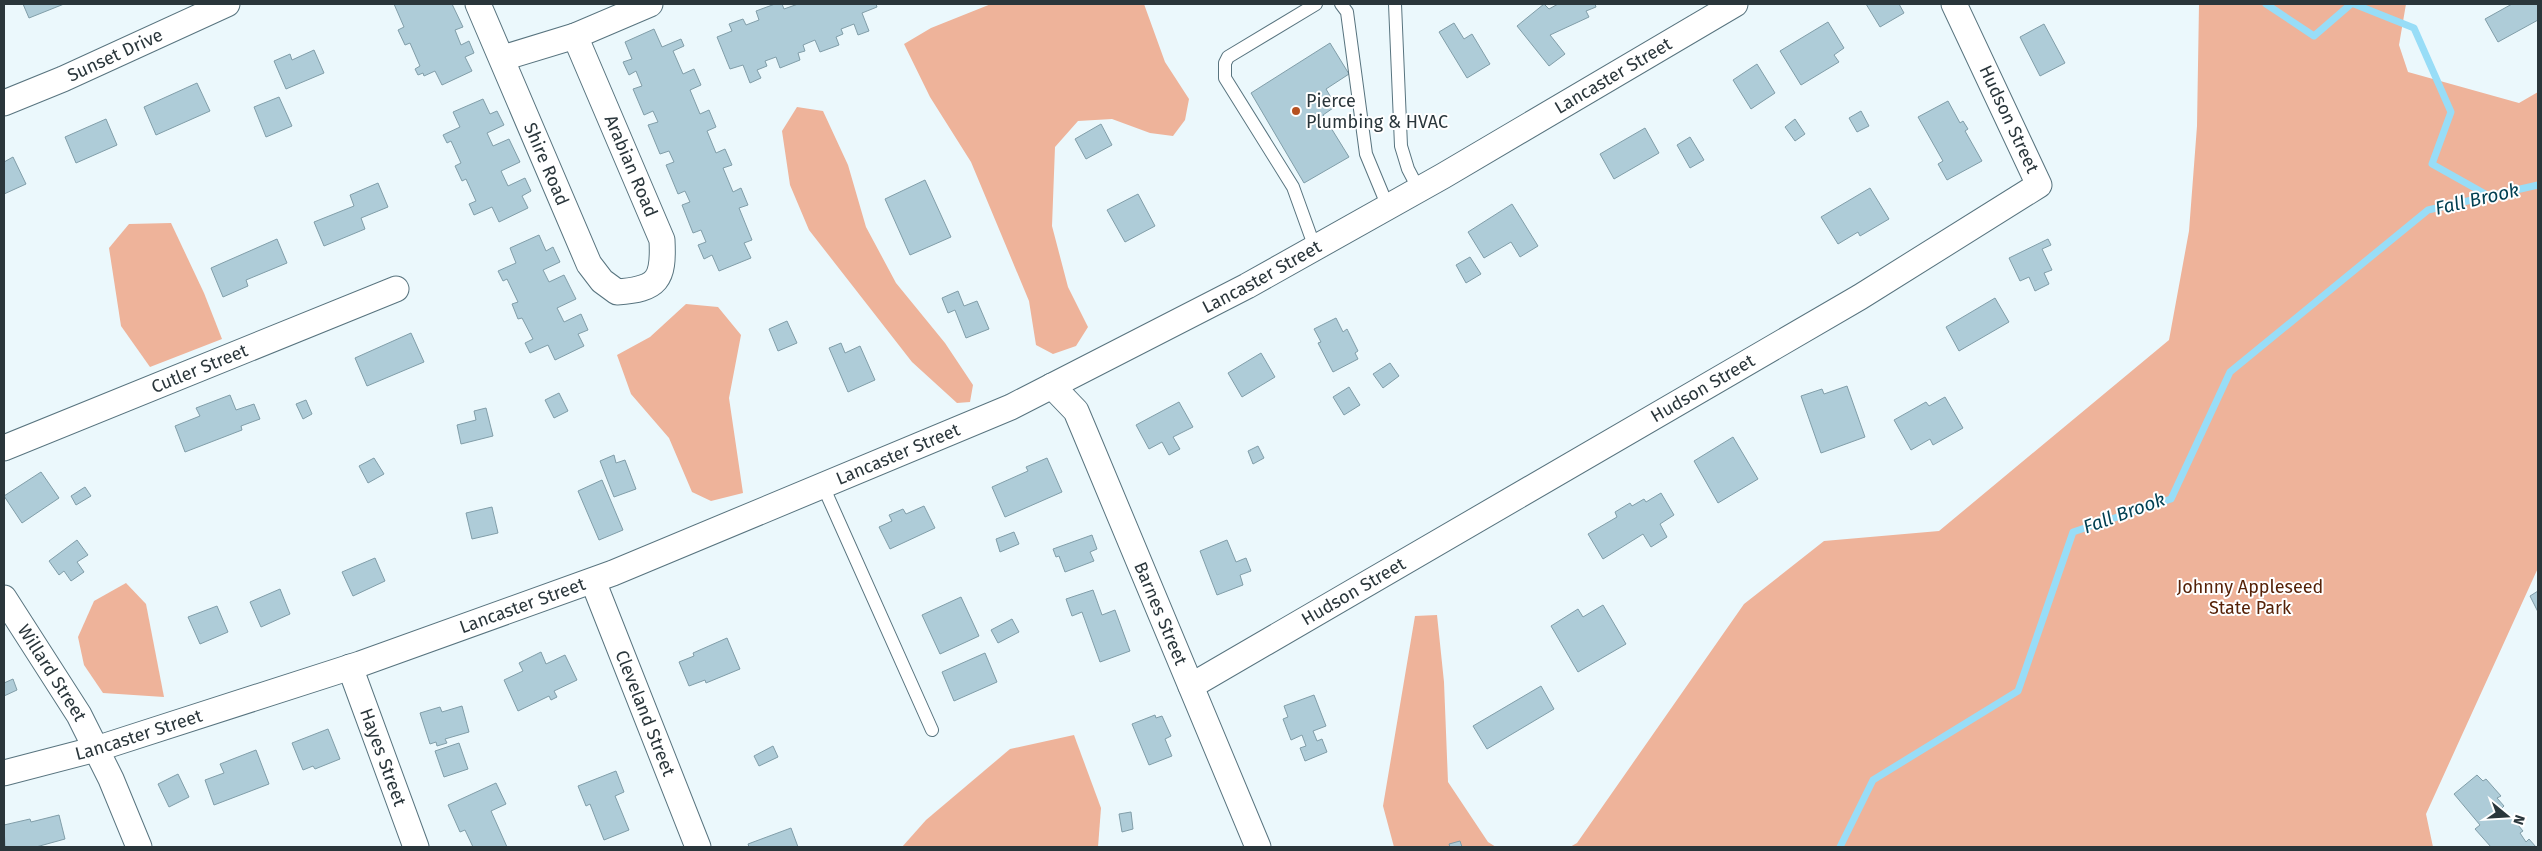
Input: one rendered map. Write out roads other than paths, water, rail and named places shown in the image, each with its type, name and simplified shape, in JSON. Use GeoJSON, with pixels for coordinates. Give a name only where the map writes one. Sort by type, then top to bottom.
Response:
{"type":"FeatureCollection","features":[{"type":"Feature","properties":{"kind":"street","name":"Sunset Drive"},"geometry":{"type":"LineString","coordinates":[[4,103],[63,79],[227,4]]}},
{"type":"Feature","properties":{"kind":"street","name":"Shire Road"},"geometry":{"type":"LineString","coordinates":[[478,4],[589,264],[602,281],[617,292],[641,291]]}},
{"type":"Feature","properties":{"kind":"street"},"geometry":{"type":"LineString","coordinates":[[502,58],[576,36],[650,4]]}},
{"type":"Feature","properties":{"kind":"street","name":"Lancaster Street"},"geometry":{"type":"LineString","coordinates":[[4,773],[96,750],[350,667],[593,581],[1011,407],[1248,286],[1419,190],[1735,4]]}},
{"type":"Feature","properties":{"kind":"street","name":"Hudson Street"},"geometry":{"type":"LineString","coordinates":[[1190,686],[1860,297],[2039,185],[1954,4]]}},
{"type":"Feature","properties":{"kind":"street","name":"Arabian Road"},"geometry":{"type":"LineString","coordinates":[[576,36],[662,240],[663,265],[654,282],[641,291]]}},
{"type":"Feature","properties":{"kind":"street","name":"Cutler Street"},"geometry":{"type":"LineString","coordinates":[[4,448],[396,289]]}},
{"type":"Feature","properties":{"kind":"street","name":"Barnes Street"},"geometry":{"type":"LineString","coordinates":[[1052,386],[1076,411],[1258,847]]}},
{"type":"Feature","properties":{"kind":"street","name":"Cleveland Street"},"geometry":{"type":"LineString","coordinates":[[593,581],[698,847]]}},
{"type":"Feature","properties":{"kind":"street","name":"Willard Street"},"geometry":{"type":"LineString","coordinates":[[4,598],[79,715],[111,779],[139,847]]}},
{"type":"Feature","properties":{"kind":"street","name":"Hayes Street"},"geometry":{"type":"LineString","coordinates":[[350,667],[416,847]]}},
{"type":"Feature","properties":{"kind":"lane"},"geometry":{"type":"LineString","coordinates":[[1315,248],[1293,187],[1225,78],[1224,70],[1228,56],[1316,4]]}},
{"type":"Feature","properties":{"kind":"lane"},"geometry":{"type":"LineString","coordinates":[[1341,4],[1347,12],[1366,154],[1388,207]]}},
{"type":"Feature","properties":{"kind":"lane"},"geometry":{"type":"LineString","coordinates":[[1395,4],[1400,135],[1404,157],[1419,190]]}},
{"type":"Feature","properties":{"kind":"lane"},"geometry":{"type":"LineString","coordinates":[[823,486],[932,730]]}},
{"type":"Feature","properties":{"kind":"waterway"},"geometry":{"type":"LineString","coordinates":[[2266,4],[2314,36],[2351,4]]}},
{"type":"Feature","properties":{"kind":"waterway"},"geometry":{"type":"LineString","coordinates":[[2354,4],[2414,28],[2451,112],[2432,164],[2489,196]]}},
{"type":"Feature","properties":{"kind":"waterway","name":"Fall Brook"},"geometry":{"type":"LineString","coordinates":[[1840,847],[1873,780],[2018,691],[2073,532],[2171,499],[2230,372],[2428,210],[2538,185]]}},
{"type":"Feature","properties":{"kind":"place","name":"Pierce Plumbing & HVAC"},"geometry":{"type":"Point","coordinates":[1296,111]}},
{"type":"Feature","properties":{"kind":"park label","name":"Johnny Appleseed State Park"},"geometry":{"type":"Point","coordinates":[2250,597]}}]}
